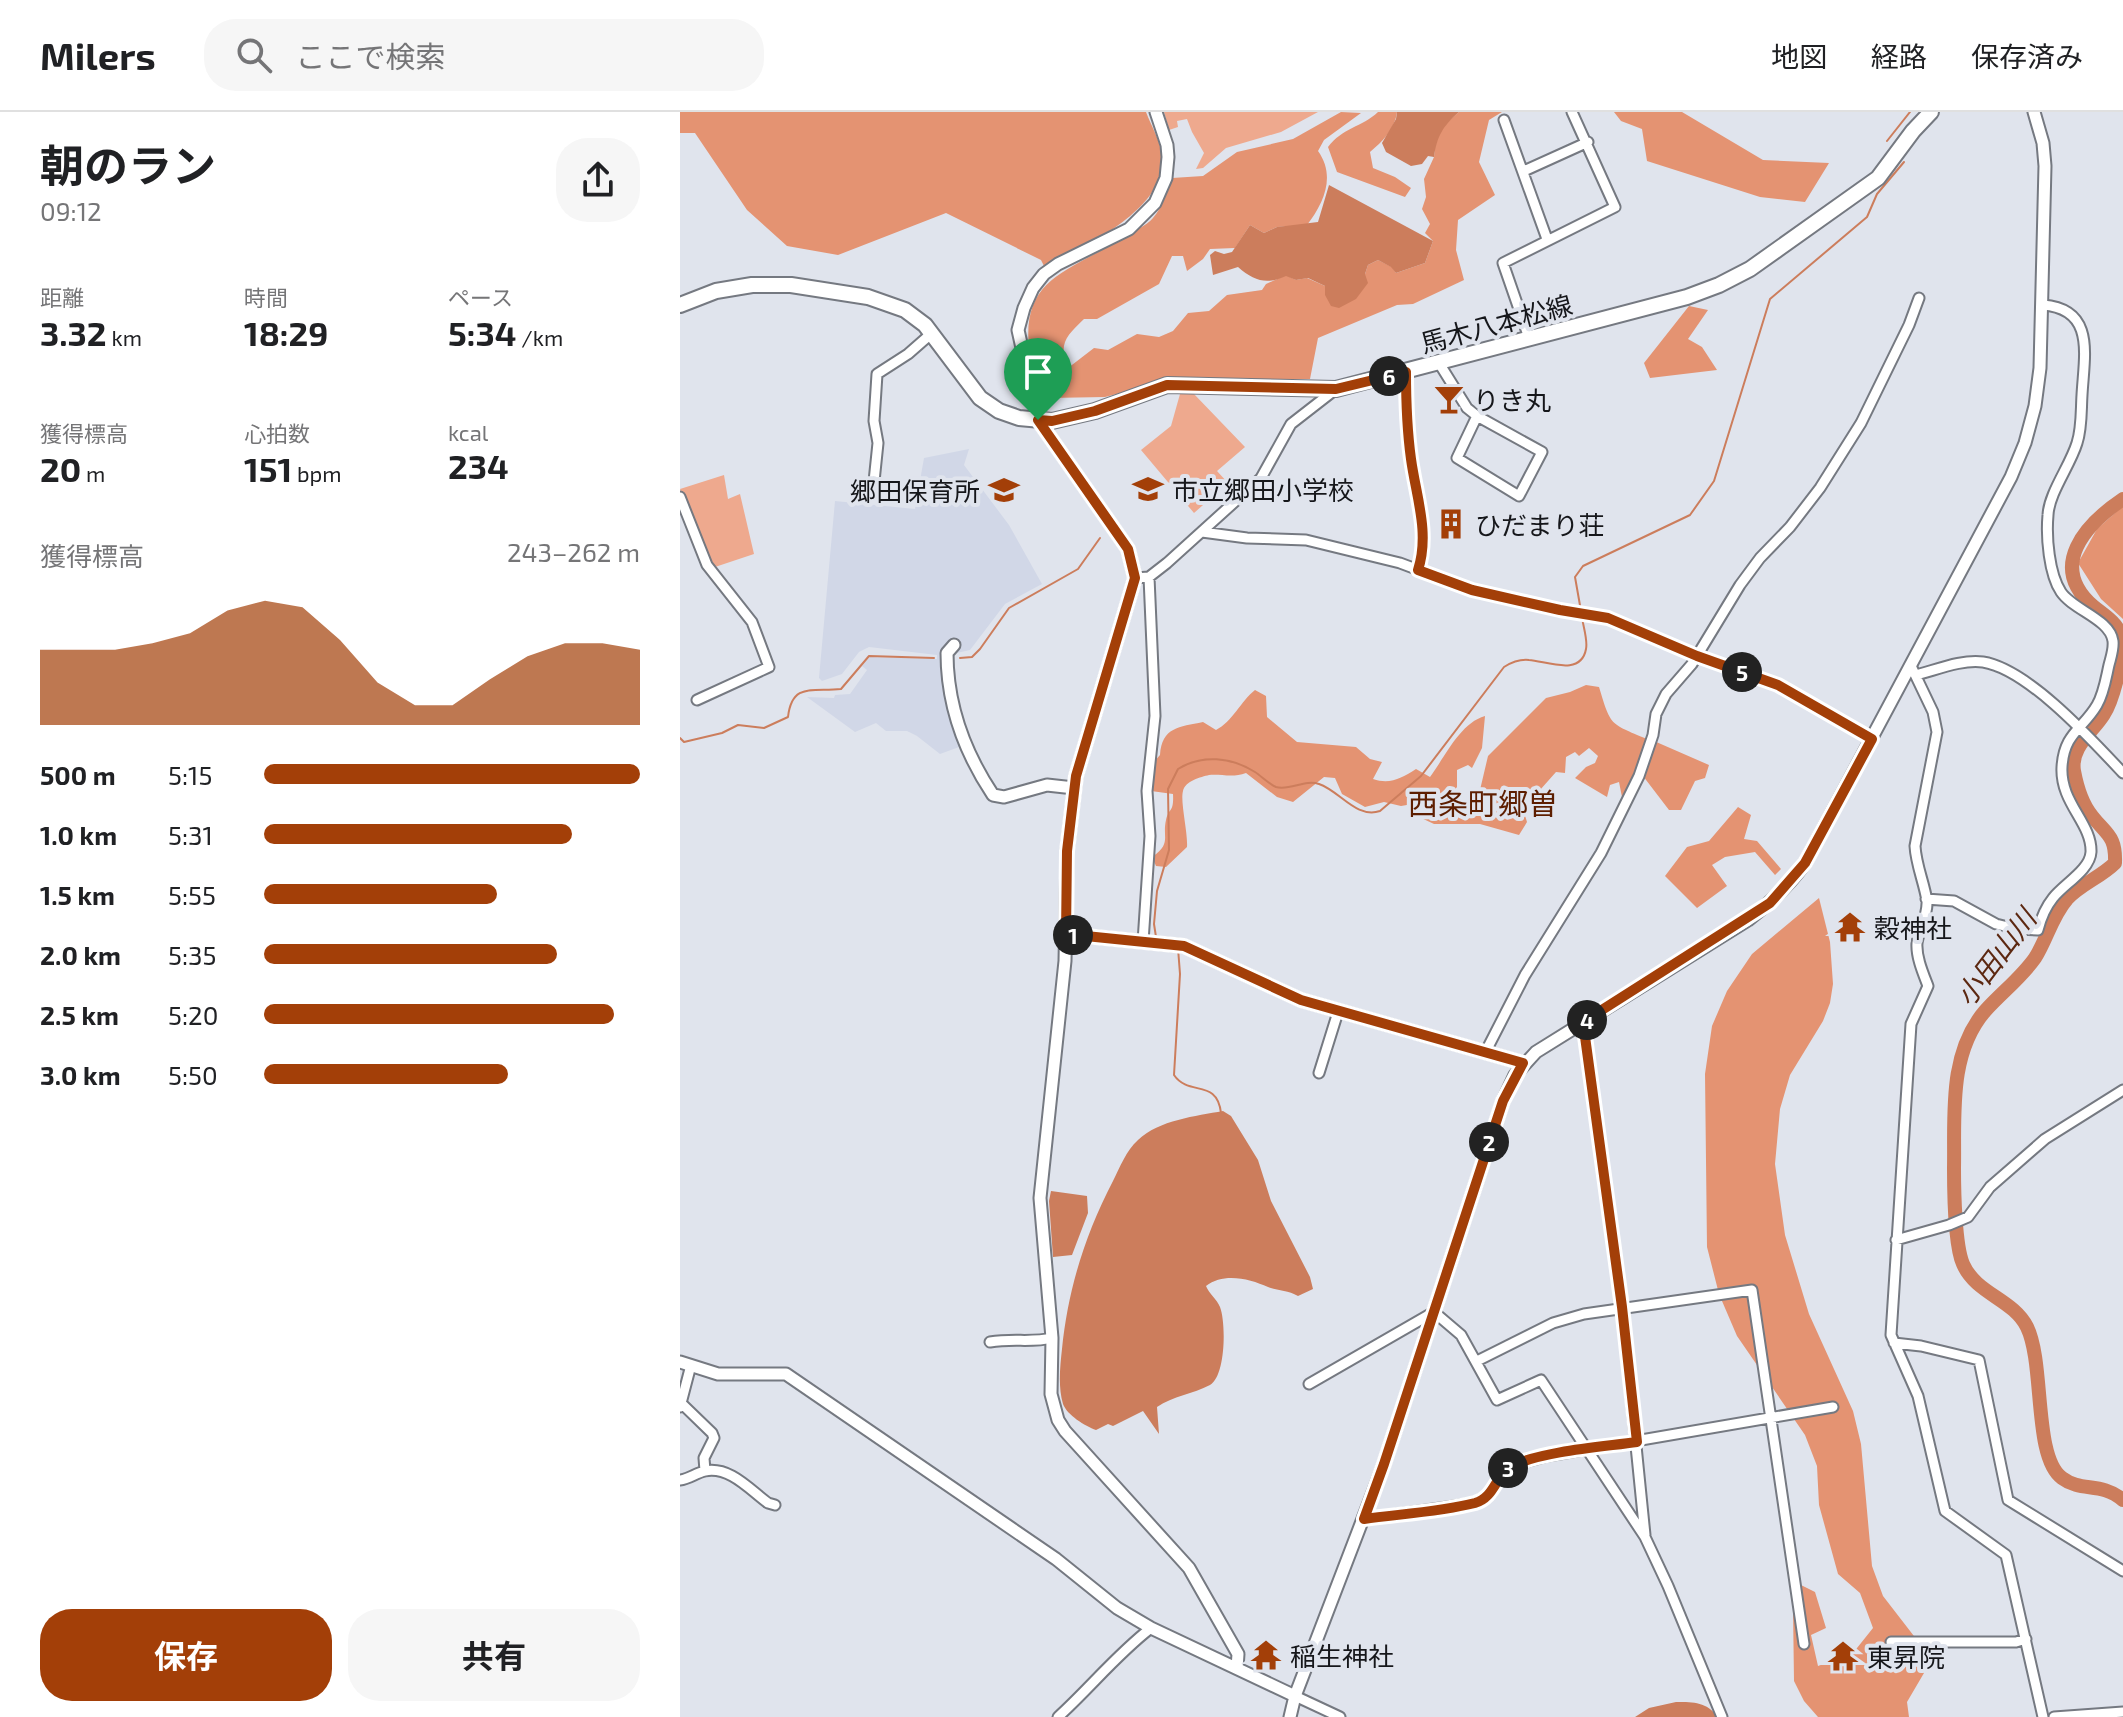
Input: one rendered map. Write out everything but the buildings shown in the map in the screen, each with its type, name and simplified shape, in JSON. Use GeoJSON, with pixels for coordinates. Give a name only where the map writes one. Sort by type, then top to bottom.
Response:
{"type":"FeatureCollection","features":[{"type":"Feature","properties":{"kind":"main road","name":"馬木八本松線"},"geometry":{"type":"LineString","coordinates":[[680,305],[728,289],[752,285],[791,285],[868,297],[905,310],[932,333],[980,398],[999,411],[1019,418],[1052,421],[1095,411],[1167,385],[1336,389],[1687,297],[1738,276],[1878,178],[1931,112]]}},
{"type":"Feature","properties":{"kind":"street"},"geometry":{"type":"LineString","coordinates":[[1156,112],[1168,157],[1166,178],[1155,203],[1129,229],[1050,270],[1033,288],[1018,330],[1038,420],[1128,549],[1135,578],[1074,788],[1067,851],[1062,995],[1040,1188],[1052,1338],[1051,1394],[1058,1420],[1189,1568],[1238,1654],[1237,1668]]}},
{"type":"Feature","properties":{"kind":"street"},"geometry":{"type":"LineString","coordinates":[[1529,338],[1503,263],[1615,207],[1572,112]]}},
{"type":"Feature","properties":{"kind":"street"},"geometry":{"type":"LineString","coordinates":[[1290,1717],[1295,1696],[1384,1464],[1503,1101],[1523,1063],[1770,903],[1805,863],[1913,670],[2004,491],[2025,443],[2035,406],[2040,368],[2045,166],[2043,143],[2034,112]]}},
{"type":"Feature","properties":{"kind":"street"},"geometry":{"type":"LineString","coordinates":[[1504,120],[1547,239]]}},
{"type":"Feature","properties":{"kind":"street"},"geometry":{"type":"LineString","coordinates":[[1524,171],[1588,142]]}},
{"type":"Feature","properties":{"kind":"street"},"geometry":{"type":"LineString","coordinates":[[1486,1051],[1525,975],[1601,853],[1639,776],[1653,735],[1656,714],[1666,694],[1697,656],[1760,558],[1790,527],[1820,488],[1861,423],[1919,298]]}},
{"type":"Feature","properties":{"kind":"street"},"geometry":{"type":"LineString","coordinates":[[1926,899],[1954,901],[1996,924],[2038,930],[2042,915],[2054,897],[2090,858],[2091,848],[2086,831],[2069,803],[2063,779],[2064,754],[2078,726],[2101,698],[2114,645],[2111,633],[2059,590],[2052,563],[2047,516],[2050,502],[2063,480],[2079,439],[2085,345],[2081,327],[2073,315],[2043,305]]}},
{"type":"Feature","properties":{"kind":"street"},"geometry":{"type":"LineString","coordinates":[[873,491],[878,443],[874,421],[877,374],[908,354],[932,333]]}},
{"type":"Feature","properties":{"kind":"street"},"geometry":{"type":"LineString","coordinates":[[1439,363],[1467,408],[1542,452],[1519,496],[1457,458],[1477,416]]}},
{"type":"Feature","properties":{"kind":"street"},"geometry":{"type":"LineString","coordinates":[[1406,372],[1411,460],[1422,513],[1422,557],[1418,570]]}},
{"type":"Feature","properties":{"kind":"street"},"geometry":{"type":"LineString","coordinates":[[1135,578],[1149,577],[1261,478],[1291,424],[1336,389]]}},
{"type":"Feature","properties":{"kind":"street"},"geometry":{"type":"LineString","coordinates":[[680,497],[707,565],[752,622],[769,667],[697,700]]}},
{"type":"Feature","properties":{"kind":"street"},"geometry":{"type":"LineString","coordinates":[[1202,532],[1247,538],[1306,540],[1400,563],[1472,590],[1622,623],[1697,656],[1778,685],[1872,739]]}},
{"type":"Feature","properties":{"kind":"street"},"geometry":{"type":"LineString","coordinates":[[1143,942],[1150,836],[1147,791],[1155,716],[1149,577]]}},
{"type":"Feature","properties":{"kind":"street"},"geometry":{"type":"LineString","coordinates":[[954,645],[947,653],[953,706],[977,771],[993,795],[1004,797],[1047,785],[1074,788]]}},
{"type":"Feature","properties":{"kind":"street"},"geometry":{"type":"LineString","coordinates":[[1913,670],[1986,662],[2008,672],[2034,689],[2078,726],[2123,773]]}},
{"type":"Feature","properties":{"kind":"street"},"geometry":{"type":"LineString","coordinates":[[1913,670],[1933,712],[1937,732],[1915,846],[1927,910],[1917,943],[1928,986],[1911,1024],[1891,1335],[1918,1396],[1945,1511],[2006,1555],[2043,1717]]}},
{"type":"Feature","properties":{"kind":"street"},"geometry":{"type":"LineString","coordinates":[[1066,934],[1184,946],[1301,1000],[1523,1063]]}},
{"type":"Feature","properties":{"kind":"street"},"geometry":{"type":"LineString","coordinates":[[1319,1073],[1338,1012]]}},
{"type":"Feature","properties":{"kind":"street"},"geometry":{"type":"LineString","coordinates":[[1583,1022],[1622,1307],[1645,1537]]}},
{"type":"Feature","properties":{"kind":"street"},"geometry":{"type":"LineString","coordinates":[[1896,1240],[1968,1217],[1990,1187],[2045,1139],[2123,1090]]}},
{"type":"Feature","properties":{"kind":"street"},"geometry":{"type":"LineString","coordinates":[[1477,1361],[1553,1323],[1584,1314],[1752,1290],[1804,1644]]}},
{"type":"Feature","properties":{"kind":"street"},"geometry":{"type":"LineString","coordinates":[[1434,1312],[1461,1335],[1497,1400],[1541,1380],[1645,1537],[1722,1717]]}},
{"type":"Feature","properties":{"kind":"street"},"geometry":{"type":"LineString","coordinates":[[1309,1384],[1434,1312]]}},
{"type":"Feature","properties":{"kind":"street"},"geometry":{"type":"LineString","coordinates":[[990,1342],[1011,1338],[1035,1342],[1052,1338]]}},
{"type":"Feature","properties":{"kind":"street"},"geometry":{"type":"LineString","coordinates":[[1894,1343],[1979,1360],[2008,1500],[2123,1571]]}},
{"type":"Feature","properties":{"kind":"street"},"geometry":{"type":"LineString","coordinates":[[705,1471],[704,1458],[714,1438],[681,1405],[685,1363],[718,1374],[786,1374],[1045,1551],[1117,1608],[1151,1628],[1340,1717]]}},
{"type":"Feature","properties":{"kind":"street"},"geometry":{"type":"LineString","coordinates":[[1364,1519],[1475,1503],[1491,1493],[1504,1471],[1513,1465],[1833,1407]]}},
{"type":"Feature","properties":{"kind":"street"},"geometry":{"type":"LineString","coordinates":[[680,1480],[705,1471],[730,1475],[775,1505]]}},
{"type":"Feature","properties":{"kind":"street"},"geometry":{"type":"LineString","coordinates":[[1058,1717],[1091,1688],[1125,1648],[1151,1628]]}},
{"type":"Feature","properties":{"kind":"street"},"geometry":{"type":"LineString","coordinates":[[1891,1642],[2016,1642],[2026,1639]]}},
{"type":"Feature","properties":{"kind":"street"},"geometry":{"type":"LineString","coordinates":[[2054,1717],[2123,1712]]}},
{"type":"Feature","properties":{"kind":"shaded area"},"geometry":{"type":"Polygon","coordinates":[[[680,112],[1146,112],[1162,153],[1161,173],[1153,191],[1121,223],[1045,268],[1041,260],[946,213],[838,255],[787,246],[747,210],[695,133],[680,133],[680,112]]]}},
{"type":"Feature","properties":{"kind":"shaded area"},"geometry":{"type":"Polygon","coordinates":[[[1164,112],[1318,112],[1281,132],[1226,148],[1203,168],[1196,169],[1204,153],[1187,119],[1177,121],[1178,127],[1169,130],[1164,112]]]}},
{"type":"Feature","properties":{"kind":"shaded area"},"geometry":{"type":"Polygon","coordinates":[[[1341,112],[1361,113],[1324,140],[1318,151],[1326,170],[1326,189],[1307,225],[1277,227],[1264,233],[1250,225],[1235,248],[1210,249],[1187,271],[1183,256],[1172,256],[1159,284],[1097,319],[1084,319],[1073,330],[1064,344],[1066,365],[1055,378],[1094,348],[1108,350],[1137,334],[1159,337],[1173,331],[1188,313],[1209,311],[1227,295],[1262,290],[1266,284],[1286,275],[1296,280],[1307,278],[1325,286],[1365,274],[1368,265],[1378,260],[1392,267],[1396,273],[1425,263],[1433,241],[1425,233],[1430,224],[1422,209],[1426,197],[1424,179],[1434,157],[1436,138],[1445,124],[1459,112],[1502,112],[1489,120],[1479,162],[1495,195],[1458,220],[1456,250],[1464,280],[1413,304],[1397,305],[1318,338],[1310,379],[1174,379],[1105,397],[1049,398],[1041,390],[1052,381],[1032,369],[1028,339],[1030,316],[1036,299],[1047,285],[1061,273],[1150,221],[1162,204],[1172,178],[1203,176],[1237,152],[1293,139],[1341,112]]]}},
{"type":"Feature","properties":{"kind":"shaded area"},"geometry":{"type":"Polygon","coordinates":[[[1378,112],[1397,112],[1391,129],[1370,152],[1373,168],[1411,188],[1405,197],[1337,172],[1328,147],[1339,136],[1378,112]]]}},
{"type":"Feature","properties":{"kind":"shaded area"},"geometry":{"type":"Polygon","coordinates":[[[1397,112],[1459,112],[1442,132],[1434,157],[1428,156],[1422,164],[1411,166],[1386,152],[1382,143],[1397,112]]]}},
{"type":"Feature","properties":{"kind":"shaded area"},"geometry":{"type":"Polygon","coordinates":[[[1614,112],[1682,112],[1763,160],[1829,163],[1805,202],[1760,197],[1647,161],[1642,129],[1621,121],[1614,112]]]}},
{"type":"Feature","properties":{"kind":"shaded area"},"geometry":{"type":"Polygon","coordinates":[[[1329,185],[1433,241],[1425,263],[1396,273],[1378,260],[1368,265],[1365,274],[1368,283],[1356,299],[1339,308],[1331,306],[1325,295],[1325,286],[1308,278],[1296,280],[1286,276],[1261,280],[1238,267],[1213,275],[1210,255],[1215,251],[1224,254],[1232,252],[1250,225],[1264,233],[1277,227],[1318,222],[1329,185]]]}},
{"type":"Feature","properties":{"kind":"shaded area"},"geometry":{"type":"Polygon","coordinates":[[[1689,306],[1708,310],[1688,339],[1702,347],[1717,370],[1650,378],[1644,363],[1689,306]]]}},
{"type":"Feature","properties":{"kind":"shaded area"},"geometry":{"type":"Polygon","coordinates":[[[1180,394],[1194,394],[1245,447],[1217,471],[1228,483],[1194,513],[1141,450],[1171,426],[1180,394]]]}},
{"type":"Feature","properties":{"kind":"shaded area"},"geometry":{"type":"Polygon","coordinates":[[[969,449],[964,465],[1009,525],[1042,584],[1005,604],[970,650],[952,654],[958,705],[970,743],[940,754],[907,731],[886,731],[876,723],[855,732],[807,697],[834,698],[835,695],[850,694],[867,670],[862,666],[870,657],[937,659],[937,655],[869,647],[859,652],[842,674],[822,681],[819,678],[835,501],[915,509],[924,458],[969,449]]]}},
{"type":"Feature","properties":{"kind":"shaded area"},"geometry":{"type":"Polygon","coordinates":[[[724,475],[728,499],[740,494],[754,554],[712,568],[680,489],[724,475]]]}},
{"type":"Feature","properties":{"kind":"shaded area"},"geometry":{"type":"Polygon","coordinates":[[[2123,506],[2123,619],[2101,599],[2078,563],[2097,529],[2123,506]]]}},
{"type":"Feature","properties":{"kind":"shaded area"},"geometry":{"type":"Polygon","coordinates":[[[1586,685],[1599,687],[1613,722],[1647,739],[1635,776],[1622,797],[1619,782],[1610,785],[1607,797],[1575,778],[1595,763],[1598,756],[1589,748],[1579,756],[1575,752],[1566,757],[1565,773],[1556,772],[1523,809],[1527,822],[1519,835],[1480,824],[1434,824],[1417,816],[1433,811],[1467,809],[1483,803],[1480,790],[1488,756],[1546,698],[1586,685]]]}},
{"type":"Feature","properties":{"kind":"shaded area"},"geometry":{"type":"Polygon","coordinates":[[[1255,690],[1266,696],[1267,717],[1297,742],[1356,747],[1370,759],[1382,762],[1373,779],[1379,781],[1396,780],[1416,769],[1430,777],[1461,733],[1485,716],[1482,748],[1472,768],[1468,765],[1457,770],[1457,787],[1448,798],[1401,806],[1384,802],[1365,807],[1342,794],[1335,778],[1324,777],[1293,802],[1277,797],[1246,773],[1198,778],[1183,791],[1187,847],[1166,867],[1156,866],[1152,857],[1164,844],[1166,820],[1173,800],[1173,794],[1151,791],[1153,763],[1160,755],[1164,739],[1173,730],[1203,722],[1216,730],[1255,690]]]}},
{"type":"Feature","properties":{"kind":"shaded area"},"geometry":{"type":"Polygon","coordinates":[[[1654,741],[1709,765],[1705,778],[1695,781],[1681,810],[1669,810],[1643,776],[1654,741]]]}},
{"type":"Feature","properties":{"kind":"shaded area"},"geometry":{"type":"Polygon","coordinates":[[[1738,807],[1751,815],[1744,839],[1757,841],[1781,869],[1775,875],[1755,852],[1725,857],[1712,865],[1727,886],[1697,908],[1665,876],[1687,847],[1709,841],[1738,807]]]}},
{"type":"Feature","properties":{"kind":"shaded area"},"geometry":{"type":"Polygon","coordinates":[[[1819,898],[1830,942],[1833,984],[1830,1003],[1823,1021],[1790,1075],[1780,1109],[1775,1164],[1785,1235],[1809,1314],[1853,1411],[1861,1444],[1872,1566],[1883,1596],[1917,1640],[1924,1673],[1907,1702],[1909,1717],[1818,1717],[1804,1701],[1794,1681],[1793,1608],[1801,1585],[1815,1592],[1826,1628],[1811,1635],[1818,1666],[1853,1653],[1873,1628],[1860,1593],[1838,1574],[1819,1505],[1817,1466],[1805,1435],[1737,1336],[1719,1294],[1707,1247],[1705,1074],[1712,1026],[1727,991],[1752,954],[1819,898]]]}},
{"type":"Feature","properties":{"kind":"shaded area"},"geometry":{"type":"Polygon","coordinates":[[[1223,1111],[1231,1116],[1258,1160],[1271,1201],[1310,1277],[1313,1289],[1298,1296],[1237,1278],[1221,1279],[1206,1286],[1220,1307],[1223,1324],[1222,1360],[1215,1380],[1210,1385],[1157,1407],[1159,1434],[1143,1411],[1113,1426],[1108,1424],[1096,1430],[1077,1420],[1065,1408],[1060,1377],[1069,1305],[1079,1263],[1094,1222],[1124,1159],[1138,1140],[1167,1123],[1223,1111]]]}},
{"type":"Feature","properties":{"kind":"shaded area"},"geometry":{"type":"Polygon","coordinates":[[[1051,1191],[1087,1196],[1088,1213],[1072,1255],[1053,1257],[1051,1191]]]}},
{"type":"Feature","properties":{"kind":"shaded area"},"geometry":{"type":"Polygon","coordinates":[[[1676,1702],[1700,1704],[1718,1717],[1635,1717],[1649,1708],[1676,1702]]]}},
{"type":"Feature","properties":{"kind":"waterway"},"geometry":{"type":"LineString","coordinates":[[1887,141],[1910,112]]}},
{"type":"Feature","properties":{"kind":"waterway"},"geometry":{"type":"LineString","coordinates":[[1581,611],[1575,577],[1583,566],[1690,515],[1714,481],[1770,299],[1867,217],[1877,194],[1904,162]]}},
{"type":"Feature","properties":{"kind":"waterway","name":"小田山川"},"geometry":{"type":"LineString","coordinates":[[2123,499],[2085,533],[2073,561],[2073,576],[2080,591],[2116,626],[2122,643],[2111,699],[2104,714],[2079,747],[2074,762],[2078,789],[2088,811],[2112,841],[2115,863],[2067,899],[2035,958],[1973,1028],[1959,1066],[1954,1107],[1955,1203],[1963,1264],[1977,1283],[2021,1317],[2027,1327],[2036,1363],[2043,1431],[2053,1467],[2069,1482],[2107,1491],[2123,1500]]}},
{"type":"Feature","properties":{"kind":"waterway"},"geometry":{"type":"LineString","coordinates":[[960,658],[972,657],[980,649],[1009,608],[1078,569],[1100,538]]}},
{"type":"Feature","properties":{"kind":"waterway"},"geometry":{"type":"LineString","coordinates":[[1159,939],[1154,924],[1157,891],[1169,850],[1168,789],[1178,769],[1207,759],[1236,763],[1276,787],[1319,784],[1356,808],[1380,811],[1421,776],[1504,667],[1526,660],[1570,665],[1583,658],[1586,637],[1582,617]]}},
{"type":"Feature","properties":{"kind":"waterway"},"geometry":{"type":"LineString","coordinates":[[680,738],[684,742],[722,733],[738,725],[764,728],[788,717],[790,706],[799,694],[841,689],[869,656],[934,658]]}},
{"type":"Feature","properties":{"kind":"waterway"},"geometry":{"type":"LineString","coordinates":[[1178,948],[1180,974],[1174,1075],[1180,1082],[1214,1095],[1221,1113]]}},
{"type":"Feature","properties":{"kind":"place","name":"りき丸"},"geometry":{"type":"Point","coordinates":[1449,399]}},
{"type":"Feature","properties":{"kind":"place","name":"市立郷田小学校"},"geometry":{"type":"Point","coordinates":[1148,489]}},
{"type":"Feature","properties":{"kind":"place","name":"郷田保育所"},"geometry":{"type":"Point","coordinates":[1004,490]}},
{"type":"Feature","properties":{"kind":"place","name":"ひだまり荘"},"geometry":{"type":"Point","coordinates":[1451,524]}},
{"type":"Feature","properties":{"kind":"place","name":"穀神社"},"geometry":{"type":"Point","coordinates":[1850,927]}},
{"type":"Feature","properties":{"kind":"place","name":"稲生神社"},"geometry":{"type":"Point","coordinates":[1266,1655]}},
{"type":"Feature","properties":{"kind":"place","name":"東昇院"},"geometry":{"type":"Point","coordinates":[1843,1656]}},
{"type":"Feature","properties":{"kind":"district","name":"西条町郷曽"},"geometry":{"type":"Point","coordinates":[1483,803]}},
{"type":"Feature","properties":{"kind":"route"},"geometry":{"type":"LineString","coordinates":[[1406,372],[1411,460],[1422,513],[1422,557],[1418,570],[1472,590],[1608,618],[1697,656],[1778,685],[1872,739],[1805,863],[1770,903],[1748,920],[1583,1022],[1637,1442],[1548,1456],[1513,1465],[1504,1471],[1491,1493],[1475,1503],[1364,1519],[1503,1101],[1523,1063],[1301,1000],[1184,946],[1066,934],[1067,851],[1076,776],[1135,578],[1128,549],[1038,420],[1052,421],[1095,411],[1167,385],[1336,389],[1406,372]]}}]}
